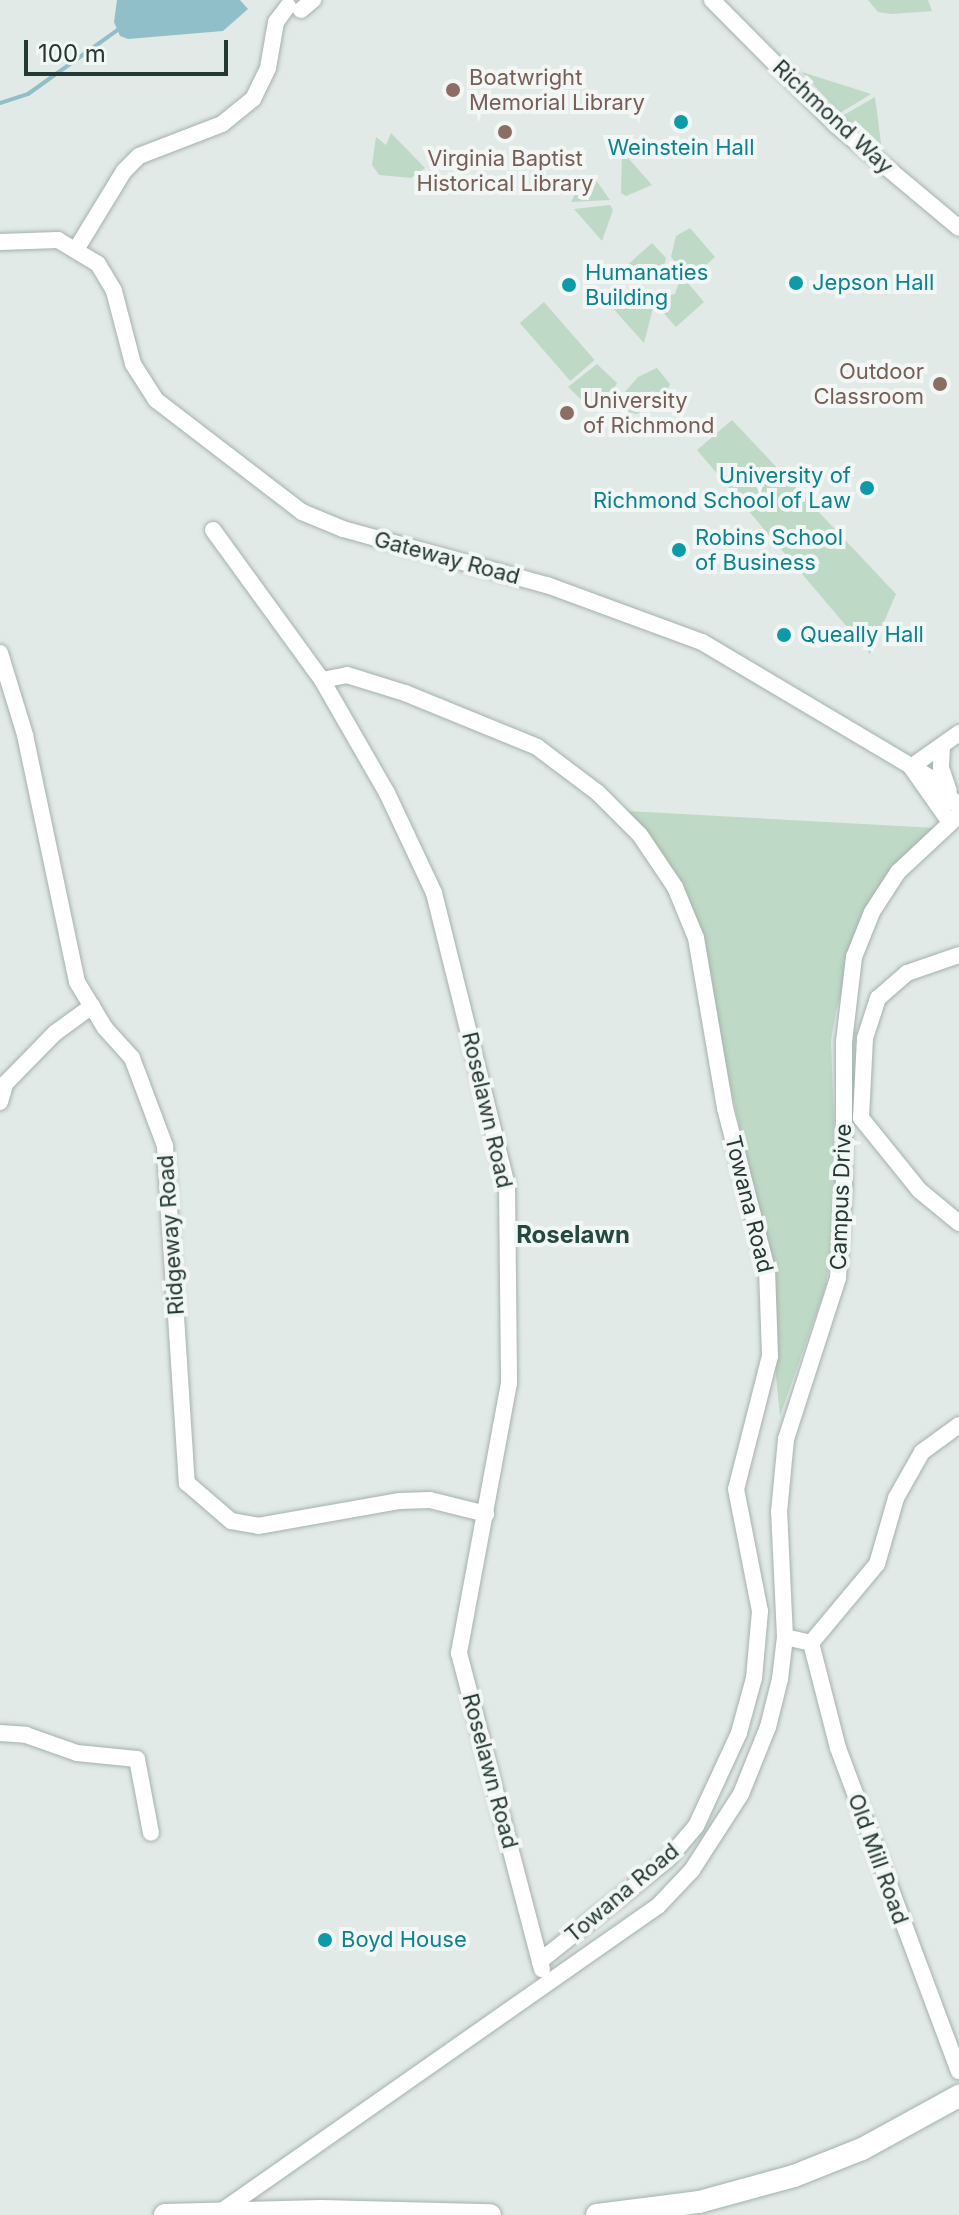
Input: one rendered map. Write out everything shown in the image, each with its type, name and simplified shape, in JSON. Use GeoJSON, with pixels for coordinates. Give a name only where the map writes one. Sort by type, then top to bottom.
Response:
{"type":"FeatureCollection","features":[{"type":"Feature","properties":{"kind":"main road"},"geometry":{"type":"LineString","coordinates":[[597,2215],[614,2215],[734,2194],[821,2167],[959,2096]]}},
{"type":"Feature","properties":{"kind":"main road"},"geometry":{"type":"LineString","coordinates":[[165,2215],[490,2215]]}},
{"type":"Feature","properties":{"kind":"street","name":"Richmond Way"},"geometry":{"type":"LineString","coordinates":[[712,0],[836,125],[959,228]]}},
{"type":"Feature","properties":{"kind":"street"},"geometry":{"type":"LineString","coordinates":[[0,242],[44,238],[77,248],[124,171],[139,156],[222,124],[253,99],[268,68],[273,37],[299,8]]}},
{"type":"Feature","properties":{"kind":"street","name":"Gateway Road"},"geometry":{"type":"LineString","coordinates":[[77,248],[110,280],[133,364],[156,400],[302,512],[343,529],[547,585],[702,642],[911,767],[917,782],[955,810]]}},
{"type":"Feature","properties":{"kind":"street","name":"Roselawn Road"},"geometry":{"type":"LineString","coordinates":[[213,530],[322,680],[387,793],[434,893],[507,1186],[509,1383],[459,1653],[545,1982]]}},
{"type":"Feature","properties":{"kind":"street","name":"Ridgeway Road"},"geometry":{"type":"LineString","coordinates":[[0,653],[25,735],[65,938],[77,982],[132,1058],[165,1146],[187,1483],[231,1521],[258,1526],[400,1501],[430,1500],[486,1514]]}},
{"type":"Feature","properties":{"kind":"street","name":"Towana Road"},"geometry":{"type":"LineString","coordinates":[[322,680],[347,675],[405,693],[557,758],[623,815],[689,913],[725,1108],[767,1269],[770,1356],[736,1489],[760,1611],[754,1678],[739,1733],[696,1826],[668,1859],[540,1961]]}},
{"type":"Feature","properties":{"kind":"street"},"geometry":{"type":"LineString","coordinates":[[911,767],[959,733]]}},
{"type":"Feature","properties":{"kind":"street"},"geometry":{"type":"LineString","coordinates":[[942,746],[941,768],[955,810]]}},
{"type":"Feature","properties":{"kind":"street","name":"Campus Drive"},"geometry":{"type":"LineString","coordinates":[[784,1609],[781,1466],[793,1409],[838,1278],[849,982],[864,932],[898,872],[955,810]]}},
{"type":"Feature","properties":{"kind":"street"},"geometry":{"type":"LineString","coordinates":[[861,1118],[865,1038],[878,998],[907,973],[959,955]]}},
{"type":"Feature","properties":{"kind":"street"},"geometry":{"type":"LineString","coordinates":[[0,1102],[5,1084],[55,1033],[92,1006]]}},
{"type":"Feature","properties":{"kind":"street"},"geometry":{"type":"LineString","coordinates":[[844,1102],[861,1118],[919,1190],[959,1223]]}},
{"type":"Feature","properties":{"kind":"street"},"geometry":{"type":"LineString","coordinates":[[785,1637],[811,1643],[877,1564],[896,1498],[922,1452],[959,1425]]}},
{"type":"Feature","properties":{"kind":"street"},"geometry":{"type":"LineString","coordinates":[[760,1611],[784,1609]]}},
{"type":"Feature","properties":{"kind":"street","name":"Towana Road"},"geometry":{"type":"LineString","coordinates":[[219,2213],[545,1982],[658,1906],[720,1832],[768,1727],[785,1637],[784,1609]]}},
{"type":"Feature","properties":{"kind":"street","name":"Old Mill Road"},"geometry":{"type":"LineString","coordinates":[[811,1643],[838,1748],[959,2071]]}},
{"type":"Feature","properties":{"kind":"street"},"geometry":{"type":"LineString","coordinates":[[0,1733],[26,1735],[77,1753],[137,1759],[151,1833]]}},
{"type":"Feature","properties":{"kind":"green space"},"geometry":{"type":"Polygon","coordinates":[[[868,0],[928,0],[932,11],[878,12],[868,0]]]}},
{"type":"Feature","properties":{"kind":"green space"},"geometry":{"type":"Polygon","coordinates":[[[802,72],[871,94],[840,113],[802,72]]]}},
{"type":"Feature","properties":{"kind":"green space"},"geometry":{"type":"Polygon","coordinates":[[[875,97],[882,151],[842,116],[875,97]]]}},
{"type":"Feature","properties":{"kind":"green space"},"geometry":{"type":"Polygon","coordinates":[[[391,133],[425,168],[411,178],[379,175],[372,165],[376,137],[386,145],[391,133]]]}},
{"type":"Feature","properties":{"kind":"green space"},"geometry":{"type":"Polygon","coordinates":[[[622,151],[652,185],[626,196],[621,193],[622,151]]]}},
{"type":"Feature","properties":{"kind":"green space"},"geometry":{"type":"Polygon","coordinates":[[[584,178],[596,180],[610,200],[571,202],[584,178]]]}},
{"type":"Feature","properties":{"kind":"green space"},"geometry":{"type":"Polygon","coordinates":[[[610,205],[613,210],[602,241],[574,209],[610,205]]]}},
{"type":"Feature","properties":{"kind":"green space"},"geometry":{"type":"Polygon","coordinates":[[[690,228],[715,257],[704,267],[710,274],[688,277],[671,257],[676,236],[690,228]]]}},
{"type":"Feature","properties":{"kind":"green space"},"geometry":{"type":"Polygon","coordinates":[[[652,243],[666,258],[664,266],[651,269],[647,281],[638,282],[625,267],[652,243]]]}},
{"type":"Feature","properties":{"kind":"green space"},"geometry":{"type":"Polygon","coordinates":[[[679,282],[687,282],[704,302],[676,327],[658,307],[661,298],[675,294],[679,282]]]}},
{"type":"Feature","properties":{"kind":"green space"},"geometry":{"type":"Polygon","coordinates":[[[636,288],[653,308],[644,343],[609,304],[608,291],[636,288]]]}},
{"type":"Feature","properties":{"kind":"green space"},"geometry":{"type":"Polygon","coordinates":[[[544,302],[595,360],[570,381],[520,323],[544,302]]]}},
{"type":"Feature","properties":{"kind":"green space"},"geometry":{"type":"Polygon","coordinates":[[[597,364],[617,383],[604,406],[593,411],[568,387],[597,364]]]}},
{"type":"Feature","properties":{"kind":"green space"},"geometry":{"type":"Polygon","coordinates":[[[657,368],[670,384],[665,397],[637,414],[619,410],[624,393],[638,377],[657,368]]]}},
{"type":"Feature","properties":{"kind":"green space"},"geometry":{"type":"Polygon","coordinates":[[[732,420],[896,594],[870,654],[697,450],[732,420]]]}},
{"type":"Feature","properties":{"kind":"green space"},"geometry":{"type":"Polygon","coordinates":[[[627,811],[936,828],[865,919],[836,1011],[831,1041],[837,1203],[826,1286],[780,1416],[761,1223],[690,906],[627,811]]]}},
{"type":"Feature","properties":{"kind":"water"},"geometry":{"type":"Polygon","coordinates":[[[117,0],[240,0],[248,9],[223,31],[128,39],[120,36],[114,22],[117,0]]]}},
{"type":"Feature","properties":{"kind":"waterway"},"geometry":{"type":"LineString","coordinates":[[0,103],[28,94],[119,29]]}},
{"type":"Feature","properties":{"kind":"place","name":"Boatwright Memorial Library"},"geometry":{"type":"Point","coordinates":[453,90]}},
{"type":"Feature","properties":{"kind":"place","name":"Weinstein Hall"},"geometry":{"type":"Point","coordinates":[681,122]}},
{"type":"Feature","properties":{"kind":"place","name":"Virginia Baptist Historical Library"},"geometry":{"type":"Point","coordinates":[505,132]}},
{"type":"Feature","properties":{"kind":"place","name":"Jepson Hall"},"geometry":{"type":"Point","coordinates":[796,283]}},
{"type":"Feature","properties":{"kind":"place","name":"Humanaties Building"},"geometry":{"type":"Point","coordinates":[569,285]}},
{"type":"Feature","properties":{"kind":"place","name":"Outdoor Classroom"},"geometry":{"type":"Point","coordinates":[940,384]}},
{"type":"Feature","properties":{"kind":"place","name":"University of Richmond"},"geometry":{"type":"Point","coordinates":[567,413]}},
{"type":"Feature","properties":{"kind":"place","name":"University of Richmond School of Law"},"geometry":{"type":"Point","coordinates":[867,488]}},
{"type":"Feature","properties":{"kind":"place","name":"Robins School of Business"},"geometry":{"type":"Point","coordinates":[679,550]}},
{"type":"Feature","properties":{"kind":"place","name":"Queally Hall"},"geometry":{"type":"Point","coordinates":[784,635]}},
{"type":"Feature","properties":{"kind":"place","name":"Boyd House"},"geometry":{"type":"Point","coordinates":[325,1940]}},
{"type":"Feature","properties":{"kind":"district","name":"Roselawn"},"geometry":{"type":"Point","coordinates":[573,1235]}}]}
